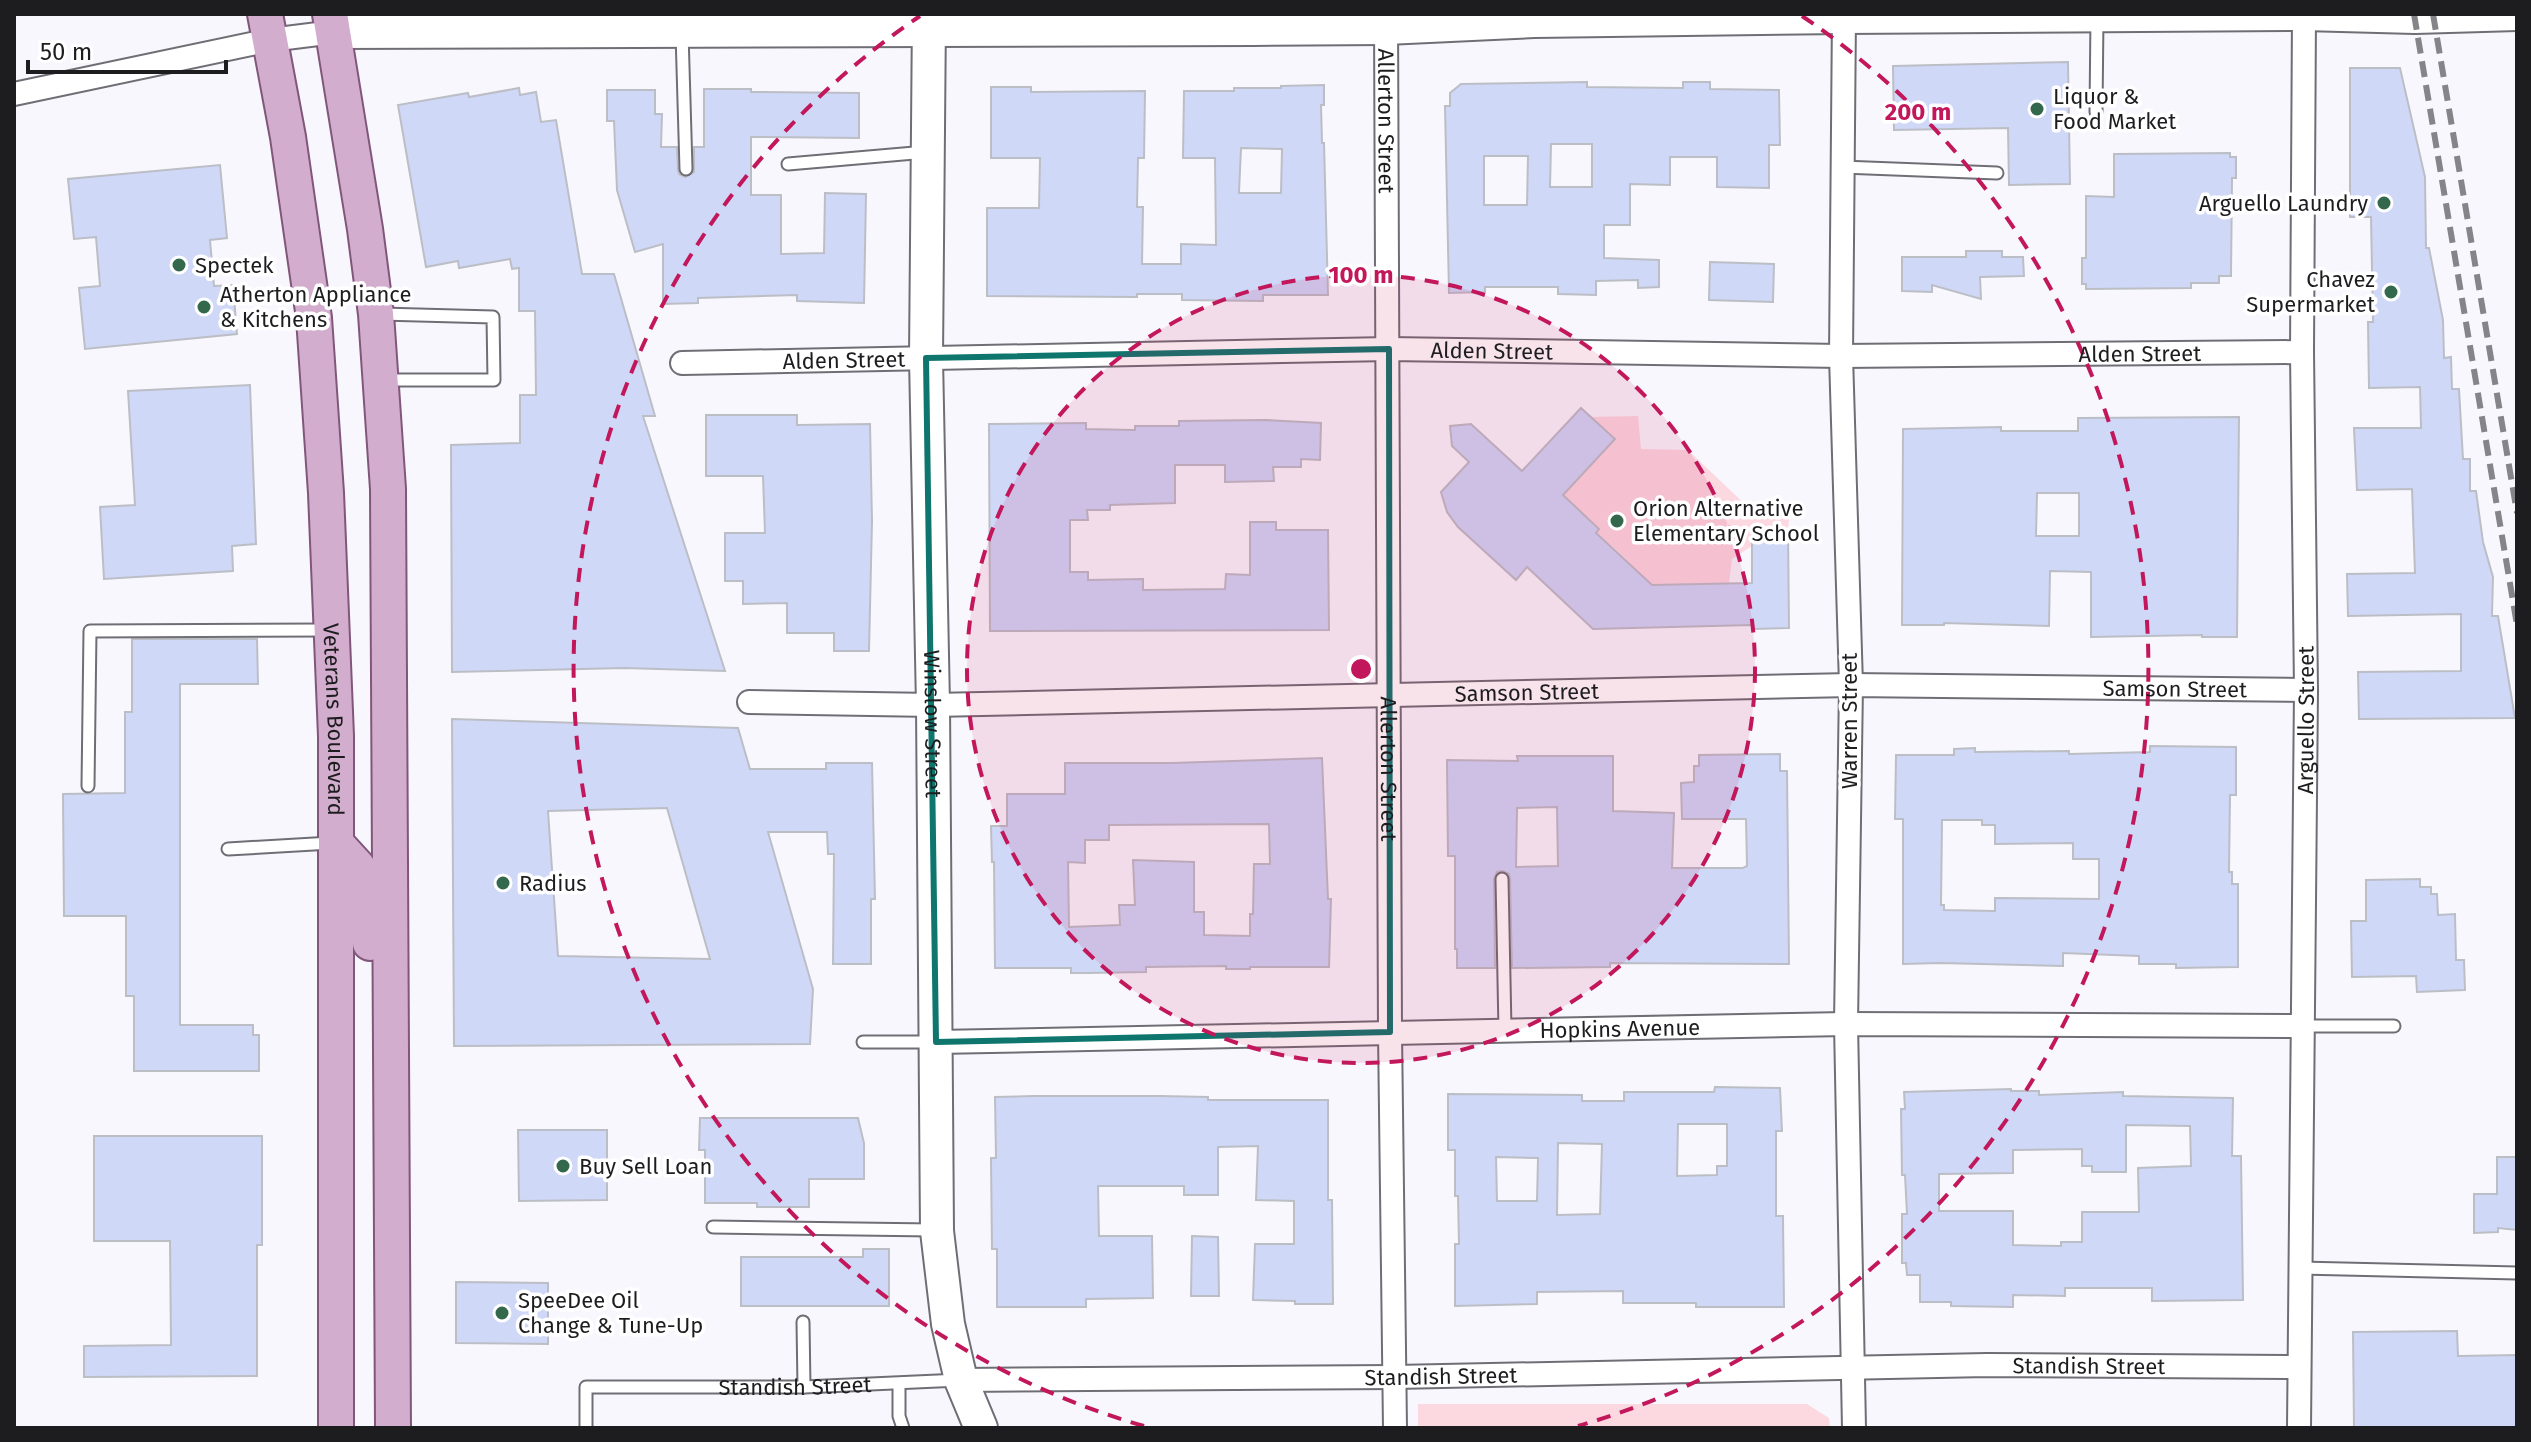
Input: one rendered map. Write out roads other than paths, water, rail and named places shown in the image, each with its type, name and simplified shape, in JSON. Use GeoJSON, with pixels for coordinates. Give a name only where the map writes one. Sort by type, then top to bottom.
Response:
{"type":"FeatureCollection","features":[{"type":"Feature","properties":{"kind":"main road"},"geometry":{"type":"LineString","coordinates":[[332,23],[376,314],[390,559],[393,1428]]}},
{"type":"Feature","properties":{"kind":"main road","name":"Veterans Boulevard"},"geometry":{"type":"LineString","coordinates":[[268,27],[314,318],[326,493],[336,707],[336,1428]]}},
{"type":"Feature","properties":{"kind":"main road"},"geometry":{"type":"LineString","coordinates":[[336,843],[358,867],[369,902],[371,952],[379,1015],[392,1053]]}},
{"type":"Feature","properties":{"kind":"street"},"geometry":{"type":"LineString","coordinates":[[14,94],[268,27],[332,23],[682,32],[929,22],[1534,21],[1844,15],[2304,14],[2415,17],[2517,14]]}},
{"type":"Feature","properties":{"kind":"street","name":"Arguello Street"},"geometry":{"type":"LineString","coordinates":[[2299,1428],[2306,690],[2302,352],[2304,14]]}},
{"type":"Feature","properties":{"kind":"street","name":"Warren Street"},"geometry":{"type":"LineString","coordinates":[[1844,15],[1841,356],[1851,685],[1846,1024],[1854,1428]]}},
{"type":"Feature","properties":{"kind":"street","name":"Allerton Street"},"geometry":{"type":"LineString","coordinates":[[1386,21],[1390,1032],[1395,1428]]}},
{"type":"Feature","properties":{"kind":"street","name":"Winslow Street"},"geometry":{"type":"LineString","coordinates":[[929,22],[926,358],[933,705],[937,1231],[948,1324],[961,1380],[981,1428]]}},
{"type":"Feature","properties":{"kind":"street","name":"Alden Street"},"geometry":{"type":"LineString","coordinates":[[682,363],[1389,349],[1841,356],[2302,352]]}},
{"type":"Feature","properties":{"kind":"street","name":"Samson Street"},"geometry":{"type":"LineString","coordinates":[[749,702],[933,705],[1851,685],[2306,690]]}},
{"type":"Feature","properties":{"kind":"street","name":"Hopkins Avenue"},"geometry":{"type":"LineString","coordinates":[[936,1042],[1846,1024],[2303,1026]]}},
{"type":"Feature","properties":{"kind":"street","name":"Standish Street"},"geometry":{"type":"LineString","coordinates":[[961,1380],[1395,1377],[1987,1365],[2298,1367]]}},
{"type":"Feature","properties":{"kind":"lane"},"geometry":{"type":"LineString","coordinates":[[2096,112],[2097,16]]}},
{"type":"Feature","properties":{"kind":"lane"},"geometry":{"type":"LineString","coordinates":[[682,32],[686,169]]}},
{"type":"Feature","properties":{"kind":"lane"},"geometry":{"type":"LineString","coordinates":[[788,164],[927,151]]}},
{"type":"Feature","properties":{"kind":"lane"},"geometry":{"type":"LineString","coordinates":[[1842,167],[1997,173]]}},
{"type":"Feature","properties":{"kind":"lane"},"geometry":{"type":"LineString","coordinates":[[376,314],[493,317],[494,380],[381,380]]}},
{"type":"Feature","properties":{"kind":"lane"},"geometry":{"type":"LineString","coordinates":[[88,786],[90,631],[331,630]]}},
{"type":"Feature","properties":{"kind":"lane"},"geometry":{"type":"LineString","coordinates":[[228,849],[336,843]]}},
{"type":"Feature","properties":{"kind":"lane"},"geometry":{"type":"LineString","coordinates":[[1502,879],[1505,1030]]}},
{"type":"Feature","properties":{"kind":"lane"},"geometry":{"type":"LineString","coordinates":[[2303,1026],[2394,1026]]}},
{"type":"Feature","properties":{"kind":"lane"},"geometry":{"type":"LineString","coordinates":[[863,1042],[936,1042]]}},
{"type":"Feature","properties":{"kind":"lane"},"geometry":{"type":"LineString","coordinates":[[713,1227],[937,1231]]}},
{"type":"Feature","properties":{"kind":"lane"},"geometry":{"type":"LineString","coordinates":[[2300,1268],[2517,1273]]}},
{"type":"Feature","properties":{"kind":"lane"},"geometry":{"type":"LineString","coordinates":[[803,1322],[804,1387]]}},
{"type":"Feature","properties":{"kind":"lane","name":"Standish Street"},"geometry":{"type":"LineString","coordinates":[[586,1428],[586,1387],[804,1387],[961,1380]]}},
{"type":"Feature","properties":{"kind":"lane"},"geometry":{"type":"LineString","coordinates":[[899,1384],[899,1416],[903,1428]]}},
{"type":"Feature","properties":{"kind":"railway"},"geometry":{"type":"LineString","coordinates":[[2414,14],[2517,625]]}},
{"type":"Feature","properties":{"kind":"railway"},"geometry":{"type":"LineString","coordinates":[[2433,14],[2517,513]]}},
{"type":"Feature","properties":{"kind":"place","name":"Liquor & Food Market"},"geometry":{"type":"Point","coordinates":[2037,109]}},
{"type":"Feature","properties":{"kind":"place","name":"Arguello Laundry"},"geometry":{"type":"Point","coordinates":[2384,203]}},
{"type":"Feature","properties":{"kind":"place","name":"Spectek"},"geometry":{"type":"Point","coordinates":[179,265]}},
{"type":"Feature","properties":{"kind":"place","name":"Chavez Supermarket"},"geometry":{"type":"Point","coordinates":[2391,292]}},
{"type":"Feature","properties":{"kind":"place","name":"Atherton Appliance & Kitchens"},"geometry":{"type":"Point","coordinates":[204,307]}},
{"type":"Feature","properties":{"kind":"place","name":"Orion Alternative Elementary School"},"geometry":{"type":"Point","coordinates":[1617,521]}},
{"type":"Feature","properties":{"kind":"place","name":"Radius"},"geometry":{"type":"Point","coordinates":[503,883]}},
{"type":"Feature","properties":{"kind":"place","name":"Buy Sell Loan"},"geometry":{"type":"Point","coordinates":[563,1166]}},
{"type":"Feature","properties":{"kind":"place","name":"SpeeDee Oil Change & Tune-Up"},"geometry":{"type":"Point","coordinates":[502,1313]}}]}
